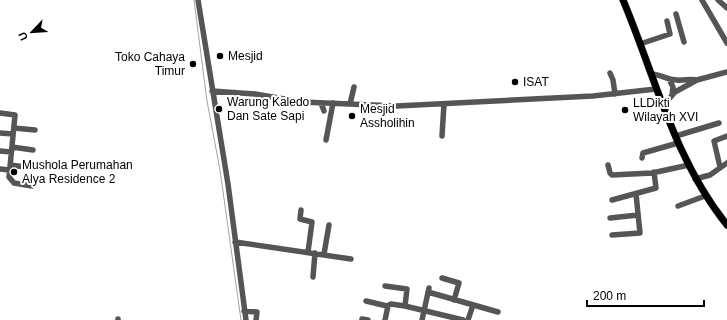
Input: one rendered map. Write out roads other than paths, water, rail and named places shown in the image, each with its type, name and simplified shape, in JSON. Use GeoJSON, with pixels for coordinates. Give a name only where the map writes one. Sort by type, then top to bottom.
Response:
{"type":"FeatureCollection","features":[{"type":"Feature","properties":{"kind":"main road"},"geometry":{"type":"LineString","coordinates":[[623,0],[656,89],[695,179],[705,196],[727,223]]}},
{"type":"Feature","properties":{"kind":"street"},"geometry":{"type":"LineString","coordinates":[[198,0],[246,320]]}},
{"type":"Feature","properties":{"kind":"street"},"geometry":{"type":"LineString","coordinates":[[702,0],[727,43]]}},
{"type":"Feature","properties":{"kind":"street"},"geometry":{"type":"LineString","coordinates":[[718,0],[727,8]]}},
{"type":"Feature","properties":{"kind":"street"},"geometry":{"type":"LineString","coordinates":[[676,14],[684,42]]}},
{"type":"Feature","properties":{"kind":"street"},"geometry":{"type":"LineString","coordinates":[[667,21],[671,32]]}},
{"type":"Feature","properties":{"kind":"street"},"geometry":{"type":"LineString","coordinates":[[640,44],[666,36],[671,32],[680,29]]}},
{"type":"Feature","properties":{"kind":"street"},"geometry":{"type":"LineString","coordinates":[[663,106],[672,95],[697,80],[727,72]]}},
{"type":"Feature","properties":{"kind":"street"},"geometry":{"type":"LineString","coordinates":[[610,73],[613,80],[615,94]]}},
{"type":"Feature","properties":{"kind":"street"},"geometry":{"type":"LineString","coordinates":[[651,74],[660,75],[669,79],[697,80]]}},
{"type":"Feature","properties":{"kind":"street"},"geometry":{"type":"LineString","coordinates":[[669,79],[673,88],[672,95]]}},
{"type":"Feature","properties":{"kind":"street"},"geometry":{"type":"LineString","coordinates":[[350,104],[354,87]]}},
{"type":"Feature","properties":{"kind":"street"},"geometry":{"type":"LineString","coordinates":[[212,91],[245,93],[320,103],[398,106],[615,94],[656,89]]}},
{"type":"Feature","properties":{"kind":"street"},"geometry":{"type":"LineString","coordinates":[[320,103],[324,111]]}},
{"type":"Feature","properties":{"kind":"street"},"geometry":{"type":"LineString","coordinates":[[326,140],[333,103]]}},
{"type":"Feature","properties":{"kind":"street"},"geometry":{"type":"LineString","coordinates":[[442,136],[444,104]]}},
{"type":"Feature","properties":{"kind":"street"},"geometry":{"type":"LineString","coordinates":[[0,113],[15,115],[9,177],[14,183],[32,186]]}},
{"type":"Feature","properties":{"kind":"street"},"geometry":{"type":"LineString","coordinates":[[642,158],[643,153],[676,136],[719,123]]}},
{"type":"Feature","properties":{"kind":"street"},"geometry":{"type":"LineString","coordinates":[[0,133],[35,130]]}},
{"type":"Feature","properties":{"kind":"street"},"geometry":{"type":"LineString","coordinates":[[720,167],[714,141],[727,136]]}},
{"type":"Feature","properties":{"kind":"street"},"geometry":{"type":"LineString","coordinates":[[0,151],[12,149],[33,150]]}},
{"type":"Feature","properties":{"kind":"street"},"geometry":{"type":"LineString","coordinates":[[695,179],[710,175],[727,163]]}},
{"type":"Feature","properties":{"kind":"street"},"geometry":{"type":"LineString","coordinates":[[608,165],[610,174],[612,175],[654,172],[689,165]]}},
{"type":"Feature","properties":{"kind":"street"},"geometry":{"type":"LineString","coordinates":[[0,169],[9,167],[34,168]]}},
{"type":"Feature","properties":{"kind":"street"},"geometry":{"type":"LineString","coordinates":[[612,200],[656,188],[654,172]]}},
{"type":"Feature","properties":{"kind":"street"},"geometry":{"type":"LineString","coordinates":[[612,235],[640,233],[636,194]]}},
{"type":"Feature","properties":{"kind":"street"},"geometry":{"type":"LineString","coordinates":[[678,206],[705,196]]}},
{"type":"Feature","properties":{"kind":"street"},"geometry":{"type":"LineString","coordinates":[[301,210],[300,219],[312,222],[308,252]]}},
{"type":"Feature","properties":{"kind":"street"},"geometry":{"type":"LineString","coordinates":[[610,218],[638,216]]}},
{"type":"Feature","properties":{"kind":"street"},"geometry":{"type":"LineString","coordinates":[[324,254],[329,225]]}},
{"type":"Feature","properties":{"kind":"street"},"geometry":{"type":"LineString","coordinates":[[235,242],[351,259]]}},
{"type":"Feature","properties":{"kind":"street"},"geometry":{"type":"LineString","coordinates":[[313,277],[315,253]]}},
{"type":"Feature","properties":{"kind":"street"},"geometry":{"type":"LineString","coordinates":[[442,278],[458,283],[454,300]]}},
{"type":"Feature","properties":{"kind":"street"},"geometry":{"type":"LineString","coordinates":[[385,286],[407,289],[405,306]]}},
{"type":"Feature","properties":{"kind":"street"},"geometry":{"type":"LineString","coordinates":[[422,320],[429,290],[454,300],[498,312]]}},
{"type":"Feature","properties":{"kind":"street"},"geometry":{"type":"LineString","coordinates":[[366,301],[388,306],[391,304],[405,306],[424,310],[452,319],[463,320]]}},
{"type":"Feature","properties":{"kind":"street"},"geometry":{"type":"LineString","coordinates":[[468,320],[472,305]]}},
{"type":"Feature","properties":{"kind":"street"},"geometry":{"type":"LineString","coordinates":[[385,320],[388,306]]}},
{"type":"Feature","properties":{"kind":"street"},"geometry":{"type":"LineString","coordinates":[[244,311],[257,312],[256,320]]}},
{"type":"Feature","properties":{"kind":"waterway"},"geometry":{"type":"LineString","coordinates":[[194,0],[207,101],[220,170],[241,320]]}},
{"type":"Feature","properties":{"kind":"place","name":"Mesjid"},"geometry":{"type":"Point","coordinates":[220,56]}},
{"type":"Feature","properties":{"kind":"place","name":"Toko Cahaya Timur"},"geometry":{"type":"Point","coordinates":[193,64]}},
{"type":"Feature","properties":{"kind":"place","name":"ISAT"},"geometry":{"type":"Point","coordinates":[515,82]}},
{"type":"Feature","properties":{"kind":"place","name":"Warung Kaledo Dan Sate Sapi"},"geometry":{"type":"Point","coordinates":[219,109]}},
{"type":"Feature","properties":{"kind":"place","name":"LLDikti Wilayah XVI"},"geometry":{"type":"Point","coordinates":[625,110]}},
{"type":"Feature","properties":{"kind":"place","name":"Mesjid Assholihin"},"geometry":{"type":"Point","coordinates":[352,116]}},
{"type":"Feature","properties":{"kind":"place","name":"Mushola Perumahan Alya Residence 2"},"geometry":{"type":"Point","coordinates":[14,172]}}]}
